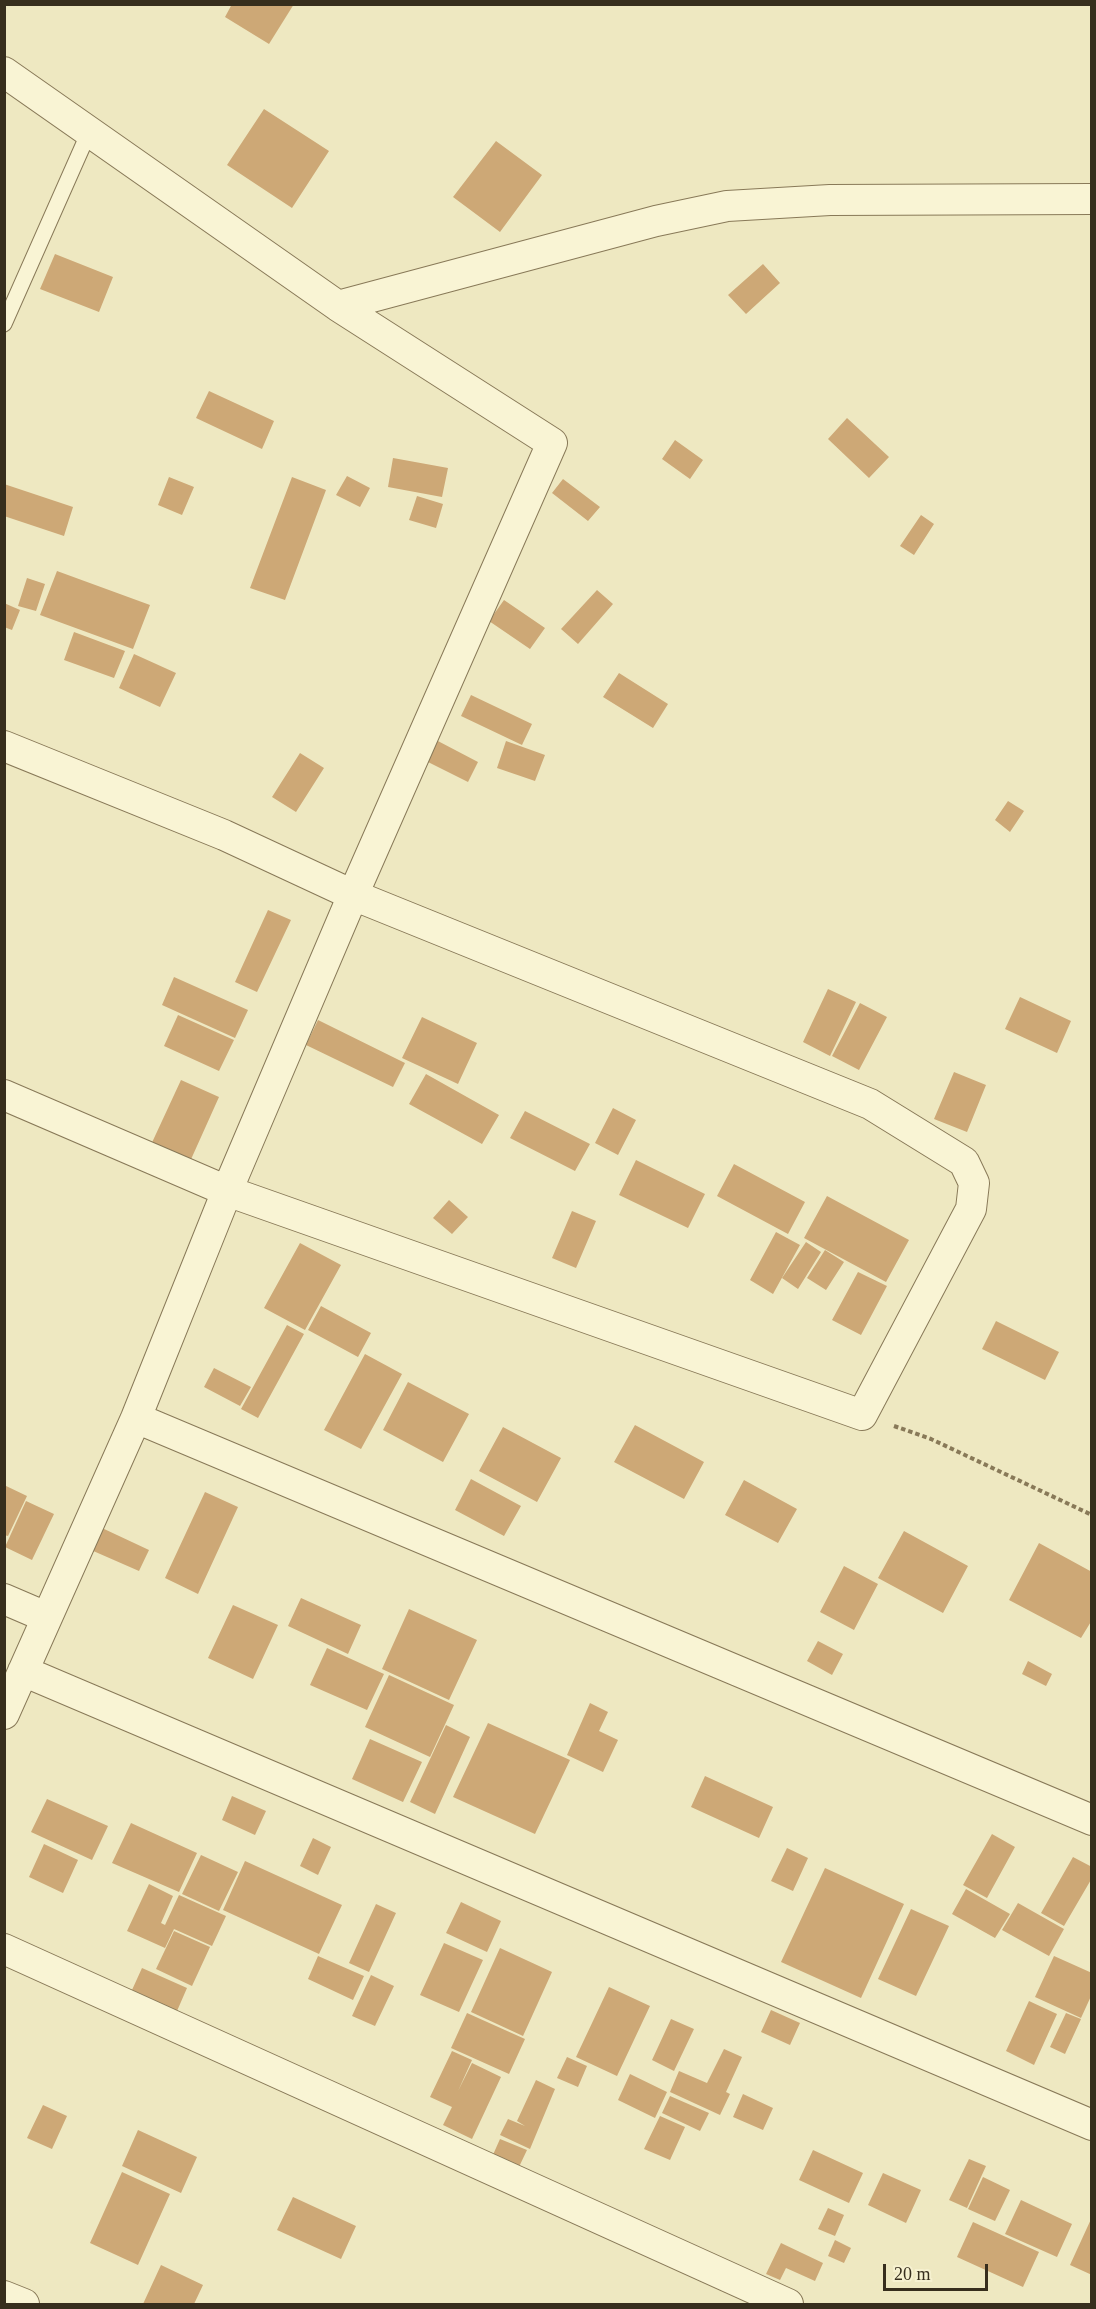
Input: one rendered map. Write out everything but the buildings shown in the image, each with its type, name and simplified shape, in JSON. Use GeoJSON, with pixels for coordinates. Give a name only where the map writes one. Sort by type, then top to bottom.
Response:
{"type":"FeatureCollection","features":[{"type":"Feature","properties":{"kind":"street"},"geometry":{"type":"LineString","coordinates":[[4,72],[338,306],[552,444],[353,895],[227,1191],[136,1418],[4,1714]]}},
{"type":"Feature","properties":{"kind":"street"},"geometry":{"type":"LineString","coordinates":[[338,306],[656,221],[727,206],[830,200],[1092,199]]}},
{"type":"Feature","properties":{"kind":"street"},"geometry":{"type":"LineString","coordinates":[[4,746],[224,835],[353,895],[870,1104],[964,1162],[974,1183],[971,1209],[862,1415],[227,1191],[4,1095]]}},
{"type":"Feature","properties":{"kind":"street"},"geometry":{"type":"LineString","coordinates":[[136,1418],[1092,1820]]}},
{"type":"Feature","properties":{"kind":"street"},"geometry":{"type":"LineString","coordinates":[[4,1599],[46,1617]]}},
{"type":"Feature","properties":{"kind":"street"},"geometry":{"type":"LineString","coordinates":[[23,1671],[1092,2125]]}},
{"type":"Feature","properties":{"kind":"street"},"geometry":{"type":"LineString","coordinates":[[4,1949],[788,2304]]}},
{"type":"Feature","properties":{"kind":"street"},"geometry":{"type":"LineString","coordinates":[[4,2296],[24,2304]]}},
{"type":"Feature","properties":{"kind":"lane"},"geometry":{"type":"LineString","coordinates":[[4,324],[89,132]]}},
{"type":"Feature","properties":{"kind":"path"},"geometry":{"type":"LineString","coordinates":[[862,1415],[931,1439],[1092,1515]]}}]}
